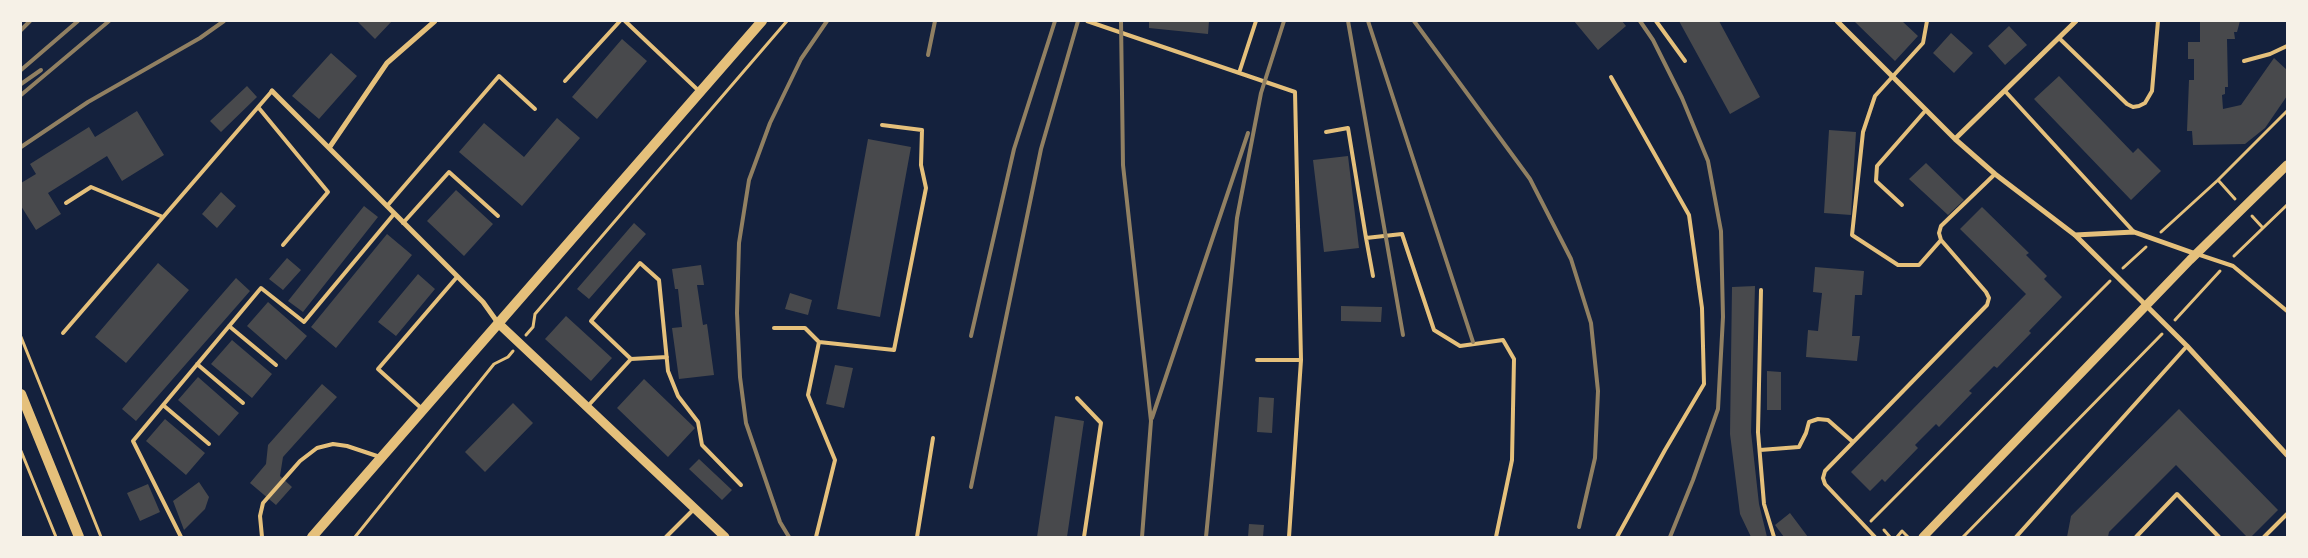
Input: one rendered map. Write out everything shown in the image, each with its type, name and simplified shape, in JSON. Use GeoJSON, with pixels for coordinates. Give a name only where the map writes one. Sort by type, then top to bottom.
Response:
{"type":"FeatureCollection","features":[{"type":"Feature","properties":{"kind":"main road"},"geometry":{"type":"LineString","coordinates":[[312,537],[380,456],[762,21]]}},
{"type":"Feature","properties":{"kind":"main road"},"geometry":{"type":"LineString","coordinates":[[21,394],[79,537]]}},
{"type":"Feature","properties":{"kind":"street"},"geometry":{"type":"LineString","coordinates":[[329,148],[387,63],[435,21]]}},
{"type":"Feature","properties":{"kind":"street"},"geometry":{"type":"LineString","coordinates":[[1837,21],[1955,139],[1994,174],[2075,235],[2146,307],[2188,346],[2287,454]]}},
{"type":"Feature","properties":{"kind":"street"},"geometry":{"type":"LineString","coordinates":[[1955,139],[2076,21]]}},
{"type":"Feature","properties":{"kind":"street"},"geometry":{"type":"LineString","coordinates":[[272,91],[483,302],[498,323],[519,344],[725,537]]}},
{"type":"Feature","properties":{"kind":"street"},"geometry":{"type":"LineString","coordinates":[[1922,537],[2197,254],[2287,165]]}},
{"type":"Feature","properties":{"kind":"street"},"geometry":{"type":"LineString","coordinates":[[2075,235],[2134,232],[2197,254]]}},
{"type":"Feature","properties":{"kind":"lane"},"geometry":{"type":"LineString","coordinates":[[565,81],[620,21]]}},
{"type":"Feature","properties":{"kind":"lane"},"geometry":{"type":"LineString","coordinates":[[625,21],[700,92]]}},
{"type":"Feature","properties":{"kind":"lane"},"geometry":{"type":"LineString","coordinates":[[1087,21],[1294,92],[1301,360],[1288,537]]}},
{"type":"Feature","properties":{"kind":"lane"},"geometry":{"type":"LineString","coordinates":[[1239,73],[1256,21]]}},
{"type":"Feature","properties":{"kind":"lane"},"geometry":{"type":"LineString","coordinates":[[1656,21],[1685,61]]}},
{"type":"Feature","properties":{"kind":"lane"},"geometry":{"type":"LineString","coordinates":[[1927,21],[1923,43],[1875,96],[1862,132],[1852,235],[1898,265],[1919,265],[1941,240]]}},
{"type":"Feature","properties":{"kind":"lane"},"geometry":{"type":"LineString","coordinates":[[2059,38],[2127,104],[2133,107],[2139,106],[2145,103],[2152,91],[2158,21]]}},
{"type":"Feature","properties":{"kind":"lane"},"geometry":{"type":"LineString","coordinates":[[2244,61],[2270,54],[2287,46]]}},
{"type":"Feature","properties":{"kind":"lane"},"geometry":{"type":"LineString","coordinates":[[387,206],[499,76],[535,109]]}},
{"type":"Feature","properties":{"kind":"lane"},"geometry":{"type":"LineString","coordinates":[[1611,77],[1689,215],[1702,308],[1704,375],[1704,384],[1617,537]]}},
{"type":"Feature","properties":{"kind":"lane"},"geometry":{"type":"LineString","coordinates":[[64,333],[272,91]]}},
{"type":"Feature","properties":{"kind":"lane"},"geometry":{"type":"LineString","coordinates":[[2005,91],[2134,232]]}},
{"type":"Feature","properties":{"kind":"lane"},"geometry":{"type":"LineString","coordinates":[[258,107],[328,192],[283,245]]}},
{"type":"Feature","properties":{"kind":"lane"},"geometry":{"type":"LineString","coordinates":[[1902,205],[1876,181],[1877,166],[1926,110]]}},
{"type":"Feature","properties":{"kind":"lane"},"geometry":{"type":"LineString","coordinates":[[774,328],[805,328],[819,342],[894,350],[926,188],[921,165],[922,130],[882,125]]}},
{"type":"Feature","properties":{"kind":"lane"},"geometry":{"type":"LineString","coordinates":[[1326,132],[1348,128],[1373,276]]}},
{"type":"Feature","properties":{"kind":"lane"},"geometry":{"type":"LineString","coordinates":[[403,223],[449,172],[498,216]]}},
{"type":"Feature","properties":{"kind":"lane"},"geometry":{"type":"LineString","coordinates":[[1875,537],[1825,484],[1823,478],[1825,471],[1987,305],[1989,298],[1986,292],[1941,240],[1939,233],[1941,226],[1994,174]]}},
{"type":"Feature","properties":{"kind":"lane"},"geometry":{"type":"LineString","coordinates":[[66,203],[91,187],[163,217]]}},
{"type":"Feature","properties":{"kind":"lane"},"geometry":{"type":"LineString","coordinates":[[180,537],[133,441],[261,288],[304,322],[394,214]]}},
{"type":"Feature","properties":{"kind":"lane"},"geometry":{"type":"LineString","coordinates":[[1366,238],[1402,234],[1434,330],[1460,346],[1504,340],[1514,359],[1512,460],[1496,537]]}},
{"type":"Feature","properties":{"kind":"lane"},"geometry":{"type":"LineString","coordinates":[[2197,254],[2227,263],[2287,311]]}},
{"type":"Feature","properties":{"kind":"lane"},"geometry":{"type":"LineString","coordinates":[[632,359],[591,321],[640,263],[659,280],[668,371],[678,396],[698,422],[702,445],[741,485]]}},
{"type":"Feature","properties":{"kind":"lane"},"geometry":{"type":"LineString","coordinates":[[422,409],[378,369],[457,277]]}},
{"type":"Feature","properties":{"kind":"lane"},"geometry":{"type":"LineString","coordinates":[[1761,290],[1758,432],[1764,504],[1774,537]]}},
{"type":"Feature","properties":{"kind":"lane"},"geometry":{"type":"LineString","coordinates":[[229,326],[276,365]]}},
{"type":"Feature","properties":{"kind":"lane"},"geometry":{"type":"LineString","coordinates":[[816,537],[835,460],[808,395],[819,342]]}},
{"type":"Feature","properties":{"kind":"lane"},"geometry":{"type":"LineString","coordinates":[[2016,537],[2188,346]]}},
{"type":"Feature","properties":{"kind":"lane"},"geometry":{"type":"LineString","coordinates":[[587,408],[632,359],[667,357]]}},
{"type":"Feature","properties":{"kind":"lane"},"geometry":{"type":"LineString","coordinates":[[1257,360],[1301,360]]}},
{"type":"Feature","properties":{"kind":"lane"},"geometry":{"type":"LineString","coordinates":[[197,364],[243,404]]}},
{"type":"Feature","properties":{"kind":"lane"},"geometry":{"type":"LineString","coordinates":[[1077,398],[1101,423],[1084,537]]}},
{"type":"Feature","properties":{"kind":"lane"},"geometry":{"type":"LineString","coordinates":[[163,405],[210,444]]}},
{"type":"Feature","properties":{"kind":"lane"},"geometry":{"type":"LineString","coordinates":[[1760,450],[1799,447],[1809,422],[1818,419],[1828,420],[1853,442]]}},
{"type":"Feature","properties":{"kind":"lane"},"geometry":{"type":"LineString","coordinates":[[917,537],[933,438]]}},
{"type":"Feature","properties":{"kind":"lane"},"geometry":{"type":"LineString","coordinates":[[262,537],[260,516],[263,503],[300,461],[317,448],[333,444],[347,446],[380,456]]}},
{"type":"Feature","properties":{"kind":"lane"},"geometry":{"type":"LineString","coordinates":[[2136,537],[2177,494],[2219,537]]}},
{"type":"Feature","properties":{"kind":"lane"},"geometry":{"type":"LineString","coordinates":[[666,537],[694,508]]}},
{"type":"Feature","properties":{"kind":"lane"},"geometry":{"type":"LineString","coordinates":[[2264,537],[2287,514]]}},
{"type":"Feature","properties":{"kind":"path"},"geometry":{"type":"LineString","coordinates":[[355,537],[494,364],[508,357],[533,327],[535,314],[787,21]]}},
{"type":"Feature","properties":{"kind":"path"},"geometry":{"type":"LineString","coordinates":[[1865,527],[2115,276],[2218,180],[2287,111]]}},
{"type":"Feature","properties":{"kind":"path"},"geometry":{"type":"LineString","coordinates":[[2218,180],[2263,228]]}},
{"type":"Feature","properties":{"kind":"path"},"geometry":{"type":"LineString","coordinates":[[1962,537],[2168,328],[2227,263],[2287,205]]}},
{"type":"Feature","properties":{"kind":"path"},"geometry":{"type":"LineString","coordinates":[[21,337],[101,537]]}},
{"type":"Feature","properties":{"kind":"path"},"geometry":{"type":"LineString","coordinates":[[21,451],[56,537]]}},
{"type":"Feature","properties":{"kind":"path"},"geometry":{"type":"LineString","coordinates":[[1896,537],[1902,531],[1908,537]]}},
{"type":"Feature","properties":{"kind":"building"},"geometry":{"type":"Polygon","coordinates":[[[357,21],[392,21],[375,39],[357,21]]]}},
{"type":"Feature","properties":{"kind":"building"},"geometry":{"type":"Polygon","coordinates":[[[1149,21],[1209,21],[1208,34],[1149,28],[1149,21]]]}},
{"type":"Feature","properties":{"kind":"building"},"geometry":{"type":"Polygon","coordinates":[[[1574,21],[1622,21],[1626,26],[1598,50],[1574,21]]]}},
{"type":"Feature","properties":{"kind":"building"},"geometry":{"type":"Polygon","coordinates":[[[1679,21],[1719,21],[1760,97],[1730,114],[1679,21]]]}},
{"type":"Feature","properties":{"kind":"building"},"geometry":{"type":"Polygon","coordinates":[[[1854,21],[1902,21],[1918,36],[1895,61],[1854,21]]]}},
{"type":"Feature","properties":{"kind":"building"},"geometry":{"type":"Polygon","coordinates":[[[2200,21],[2240,21],[2237,32],[2234,32],[2235,39],[2227,39],[2228,87],[2225,87],[2225,94],[2222,95],[2223,109],[2241,105],[2274,58],[2287,70],[2287,96],[2265,128],[2245,144],[2193,145],[2192,131],[2187,131],[2189,80],[2194,80],[2194,59],[2188,59],[2188,42],[2200,42],[2200,21]]]}},
{"type":"Feature","properties":{"kind":"building"},"geometry":{"type":"Polygon","coordinates":[[[2009,26],[2027,45],[2005,65],[1988,46],[2009,26]]]}},
{"type":"Feature","properties":{"kind":"building"},"geometry":{"type":"Polygon","coordinates":[[[1951,33],[1973,53],[1954,73],[1933,53],[1951,33]]]}},
{"type":"Feature","properties":{"kind":"building"},"geometry":{"type":"Polygon","coordinates":[[[622,39],[647,61],[597,119],[572,97],[622,39]]]}},
{"type":"Feature","properties":{"kind":"building"},"geometry":{"type":"Polygon","coordinates":[[[331,53],[357,76],[319,119],[292,96],[331,53]]]}},
{"type":"Feature","properties":{"kind":"building"},"geometry":{"type":"Polygon","coordinates":[[[2059,76],[2133,153],[2138,148],[2161,171],[2131,200],[2034,99],[2059,76]]]}},
{"type":"Feature","properties":{"kind":"building"},"geometry":{"type":"Polygon","coordinates":[[[247,86],[257,97],[221,132],[210,121],[247,86]]]}},
{"type":"Feature","properties":{"kind":"building"},"geometry":{"type":"Polygon","coordinates":[[[137,111],[164,155],[122,181],[107,156],[48,193],[61,214],[36,230],[21,206],[21,183],[36,174],[30,164],[89,127],[95,137],[137,111]]]}},
{"type":"Feature","properties":{"kind":"building"},"geometry":{"type":"Polygon","coordinates":[[[557,118],[580,138],[522,206],[459,152],[484,123],[524,157],[557,118]]]}},
{"type":"Feature","properties":{"kind":"building"},"geometry":{"type":"Polygon","coordinates":[[[1829,130],[1856,132],[1851,215],[1824,213],[1829,130]]]}},
{"type":"Feature","properties":{"kind":"building"},"geometry":{"type":"Polygon","coordinates":[[[868,139],[911,147],[880,317],[837,309],[868,139]]]}},
{"type":"Feature","properties":{"kind":"building"},"geometry":{"type":"Polygon","coordinates":[[[1348,156],[1359,248],[1324,252],[1313,160],[1348,156]]]}},
{"type":"Feature","properties":{"kind":"building"},"geometry":{"type":"Polygon","coordinates":[[[1926,163],[1964,200],[1948,215],[1909,179],[1926,163]]]}},
{"type":"Feature","properties":{"kind":"building"},"geometry":{"type":"Polygon","coordinates":[[[456,190],[493,224],[464,256],[427,221],[456,190]]]}},
{"type":"Feature","properties":{"kind":"building"},"geometry":{"type":"Polygon","coordinates":[[[221,192],[236,206],[217,228],[202,214],[221,192]]]}},
{"type":"Feature","properties":{"kind":"building"},"geometry":{"type":"Polygon","coordinates":[[[364,206],[378,217],[303,312],[288,301],[364,206]]]}},
{"type":"Feature","properties":{"kind":"building"},"geometry":{"type":"Polygon","coordinates":[[[1982,207],[2029,253],[2026,255],[2047,276],[2044,279],[2062,297],[1997,368],[1994,366],[1969,391],[1972,393],[1939,427],[1936,424],[1915,445],[1918,448],[1885,482],[1882,479],[1870,491],[1851,472],[2026,294],[1960,229],[1982,207]]]}},
{"type":"Feature","properties":{"kind":"building"},"geometry":{"type":"Polygon","coordinates":[[[634,223],[646,234],[589,299],[577,289],[634,223]]]}},
{"type":"Feature","properties":{"kind":"building"},"geometry":{"type":"Polygon","coordinates":[[[387,234],[412,255],[336,348],[311,327],[387,234]]]}},
{"type":"Feature","properties":{"kind":"building"},"geometry":{"type":"Polygon","coordinates":[[[287,258],[301,270],[283,290],[269,279],[287,258]]]}},
{"type":"Feature","properties":{"kind":"building"},"geometry":{"type":"Polygon","coordinates":[[[158,263],[189,290],[126,363],[95,337],[158,263]]]}},
{"type":"Feature","properties":{"kind":"building"},"geometry":{"type":"Polygon","coordinates":[[[701,265],[704,285],[697,285],[703,325],[707,324],[714,375],[679,379],[672,328],[682,327],[678,289],[675,289],[672,269],[701,265]]]}},
{"type":"Feature","properties":{"kind":"building"},"geometry":{"type":"Polygon","coordinates":[[[1815,267],[1864,271],[1862,295],[1855,295],[1852,336],[1860,336],[1857,361],[1806,357],[1808,330],[1818,331],[1822,293],[1813,292],[1815,267]]]}},
{"type":"Feature","properties":{"kind":"building"},"geometry":{"type":"Polygon","coordinates":[[[418,274],[435,289],[396,336],[378,322],[418,274]]]}},
{"type":"Feature","properties":{"kind":"building"},"geometry":{"type":"Polygon","coordinates":[[[236,278],[250,291],[136,421],[122,409],[236,278]]]}},
{"type":"Feature","properties":{"kind":"building"},"geometry":{"type":"Polygon","coordinates":[[[1755,286],[1751,432],[1759,504],[1767,537],[1751,537],[1740,514],[1730,434],[1732,287],[1755,286]]]}},
{"type":"Feature","properties":{"kind":"building"},"geometry":{"type":"Polygon","coordinates":[[[790,293],[812,300],[808,315],[785,309],[790,293]]]}},
{"type":"Feature","properties":{"kind":"building"},"geometry":{"type":"Polygon","coordinates":[[[268,302],[307,336],[286,360],[247,326],[268,302]]]}},
{"type":"Feature","properties":{"kind":"building"},"geometry":{"type":"Polygon","coordinates":[[[1341,306],[1382,307],[1381,322],[1341,321],[1341,306]]]}},
{"type":"Feature","properties":{"kind":"building"},"geometry":{"type":"Polygon","coordinates":[[[566,316],[612,358],[591,381],[545,339],[566,316]]]}},
{"type":"Feature","properties":{"kind":"building"},"geometry":{"type":"Polygon","coordinates":[[[232,340],[272,374],[252,398],[211,364],[232,340]]]}},
{"type":"Feature","properties":{"kind":"building"},"geometry":{"type":"Polygon","coordinates":[[[835,365],[853,368],[844,408],[826,404],[835,365]]]}},
{"type":"Feature","properties":{"kind":"building"},"geometry":{"type":"Polygon","coordinates":[[[1767,371],[1781,372],[1781,410],[1767,410],[1767,371]]]}},
{"type":"Feature","properties":{"kind":"building"},"geometry":{"type":"Polygon","coordinates":[[[198,377],[239,413],[219,436],[178,400],[198,377]]]}},
{"type":"Feature","properties":{"kind":"building"},"geometry":{"type":"Polygon","coordinates":[[[644,379],[695,428],[668,457],[617,408],[644,379]]]}},
{"type":"Feature","properties":{"kind":"building"},"geometry":{"type":"Polygon","coordinates":[[[322,384],[337,397],[283,457],[280,476],[292,487],[276,505],[250,483],[266,464],[268,445],[322,384]]]}},
{"type":"Feature","properties":{"kind":"building"},"geometry":{"type":"Polygon","coordinates":[[[1259,397],[1274,398],[1272,433],[1257,432],[1259,397]]]}},
{"type":"Feature","properties":{"kind":"building"},"geometry":{"type":"Polygon","coordinates":[[[513,403],[533,423],[485,472],[465,452],[513,403]]]}},
{"type":"Feature","properties":{"kind":"building"},"geometry":{"type":"Polygon","coordinates":[[[2179,409],[2278,510],[2251,537],[2247,537],[2176,465],[2109,532],[2108,537],[2067,537],[2071,516],[2179,409]]]}},
{"type":"Feature","properties":{"kind":"building"},"geometry":{"type":"Polygon","coordinates":[[[1055,416],[1084,421],[1067,537],[1037,537],[1055,416]]]}},
{"type":"Feature","properties":{"kind":"building"},"geometry":{"type":"Polygon","coordinates":[[[165,419],[205,453],[186,475],[146,441],[165,419]]]}},
{"type":"Feature","properties":{"kind":"building"},"geometry":{"type":"Polygon","coordinates":[[[699,459],[732,490],[722,500],[689,469],[699,459]]]}},
{"type":"Feature","properties":{"kind":"building"},"geometry":{"type":"Polygon","coordinates":[[[199,482],[209,497],[205,509],[184,530],[173,501],[199,482]]]}},
{"type":"Feature","properties":{"kind":"building"},"geometry":{"type":"Polygon","coordinates":[[[148,484],[160,512],[140,521],[127,493],[148,484]]]}},
{"type":"Feature","properties":{"kind":"building"},"geometry":{"type":"Polygon","coordinates":[[[1790,513],[1808,537],[1784,537],[1775,525],[1790,513]]]}},
{"type":"Feature","properties":{"kind":"building"},"geometry":{"type":"Polygon","coordinates":[[[1249,524],[1264,525],[1263,537],[1248,537],[1249,524]]]}},
{"type":"Feature","properties":{"kind":"railway"},"geometry":{"type":"LineString","coordinates":[[21,30],[30,21]]}},
{"type":"Feature","properties":{"kind":"railway"},"geometry":{"type":"LineString","coordinates":[[21,70],[78,21]]}},
{"type":"Feature","properties":{"kind":"railway"},"geometry":{"type":"LineString","coordinates":[[21,95],[109,21]]}},
{"type":"Feature","properties":{"kind":"railway"},"geometry":{"type":"LineString","coordinates":[[21,147],[88,102],[200,38],[224,21]]}},
{"type":"Feature","properties":{"kind":"railway"},"geometry":{"type":"LineString","coordinates":[[789,537],[780,522],[746,423],[740,377],[737,313],[739,243],[749,180],[770,123],[801,59],[827,21]]}},
{"type":"Feature","properties":{"kind":"railway"},"geometry":{"type":"LineString","coordinates":[[928,55],[935,21]]}},
{"type":"Feature","properties":{"kind":"railway"},"geometry":{"type":"LineString","coordinates":[[971,336],[1014,149],[1055,21]]}},
{"type":"Feature","properties":{"kind":"railway"},"geometry":{"type":"LineString","coordinates":[[971,487],[1041,149],[1078,21]]}},
{"type":"Feature","properties":{"kind":"railway"},"geometry":{"type":"LineString","coordinates":[[1121,21],[1123,165],[1151,421],[1142,537]]}},
{"type":"Feature","properties":{"kind":"railway"},"geometry":{"type":"LineString","coordinates":[[1206,537],[1237,218],[1261,93],[1284,21]]}},
{"type":"Feature","properties":{"kind":"railway"},"geometry":{"type":"LineString","coordinates":[[1348,21],[1403,335]]}},
{"type":"Feature","properties":{"kind":"railway"},"geometry":{"type":"LineString","coordinates":[[1368,21],[1473,342]]}},
{"type":"Feature","properties":{"kind":"railway"},"geometry":{"type":"LineString","coordinates":[[1414,21],[1530,179],[1571,259],[1591,323],[1598,391],[1595,458],[1579,527]]}},
{"type":"Feature","properties":{"kind":"railway"},"geometry":{"type":"LineString","coordinates":[[1640,21],[1653,40],[1682,98],[1708,161],[1721,231],[1723,317],[1718,409],[1693,480],[1670,537]]}},
{"type":"Feature","properties":{"kind":"railway"},"geometry":{"type":"LineString","coordinates":[[21,84],[41,70]]}},
{"type":"Feature","properties":{"kind":"railway"},"geometry":{"type":"LineString","coordinates":[[1152,418],[1248,133]]}}]}
